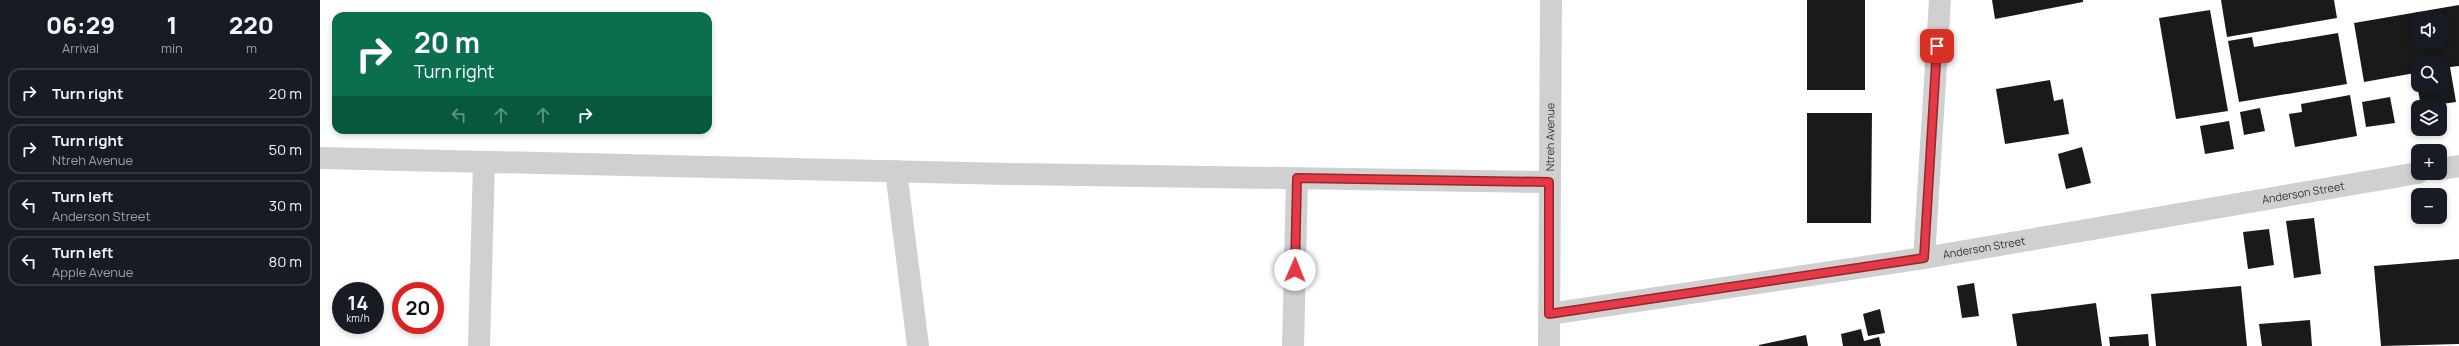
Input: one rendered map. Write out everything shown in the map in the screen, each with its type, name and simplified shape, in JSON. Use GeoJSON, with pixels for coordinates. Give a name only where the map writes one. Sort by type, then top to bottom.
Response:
{"type":"FeatureCollection","features":[{"type":"Feature","properties":{"kind":"street","name":"Ntreh Avenue"},"geometry":{"type":"LineString","coordinates":[[1549,346],[1551,0]]}},
{"type":"Feature","properties":{"kind":"street"},"geometry":{"type":"LineString","coordinates":[[1924,258],[1940,0]]}},
{"type":"Feature","properties":{"kind":"street"},"geometry":{"type":"LineString","coordinates":[[320,158],[896,171],[1549,182]]}},
{"type":"Feature","properties":{"kind":"street"},"geometry":{"type":"LineString","coordinates":[[479,346],[484,162]]}},
{"type":"Feature","properties":{"kind":"street"},"geometry":{"type":"LineString","coordinates":[[2447,168],[2459,166]]}},
{"type":"Feature","properties":{"kind":"street"},"geometry":{"type":"LineString","coordinates":[[896,171],[918,346]]}},
{"type":"Feature","properties":{"kind":"street","name":"Anderson Street"},"geometry":{"type":"LineString","coordinates":[[1549,314],[1924,258],[2411,174]]}},
{"type":"Feature","properties":{"kind":"street"},"geometry":{"type":"LineString","coordinates":[[1293,346],[1297,178]]}},
{"type":"Feature","properties":{"kind":"building"},"geometry":{"type":"Polygon","coordinates":[[[1807,0],[1865,0],[1865,90],[1807,90],[1807,0]]]}},
{"type":"Feature","properties":{"kind":"building"},"geometry":{"type":"Polygon","coordinates":[[[1992,0],[2083,0],[2083,2],[1995,19],[1992,0]]]}},
{"type":"Feature","properties":{"kind":"building"},"geometry":{"type":"Polygon","coordinates":[[[2221,0],[2334,0],[2337,18],[2227,37],[2221,0]]]}},
{"type":"Feature","properties":{"kind":"building"},"geometry":{"type":"Polygon","coordinates":[[[2459,5],[2459,66],[2450,67],[2456,102],[2447,103],[2447,100],[2420,100],[2418,92],[2447,92],[2447,56],[2411,56],[2411,74],[2364,82],[2354,23],[2411,13],[2411,48],[2447,48],[2447,12],[2418,12],[2459,5]]]}},
{"type":"Feature","properties":{"kind":"building"},"geometry":{"type":"Polygon","coordinates":[[[2210,10],[2228,111],[2176,119],[2159,18],[2210,10]]]}},
{"type":"Feature","properties":{"kind":"building"},"geometry":{"type":"Polygon","coordinates":[[[2338,33],[2347,84],[2239,102],[2228,41],[2252,37],[2254,47],[2338,33]]]}},
{"type":"Feature","properties":{"kind":"building"},"geometry":{"type":"Polygon","coordinates":[[[2050,80],[2054,101],[2063,99],[2069,134],[2005,144],[1996,89],[2050,80]]]}},
{"type":"Feature","properties":{"kind":"building"},"geometry":{"type":"Polygon","coordinates":[[[2350,95],[2357,136],[2295,147],[2289,114],[2302,112],[2301,104],[2350,95]]]}},
{"type":"Feature","properties":{"kind":"building"},"geometry":{"type":"Polygon","coordinates":[[[2390,97],[2395,123],[2366,127],[2362,102],[2390,97]]]}},
{"type":"Feature","properties":{"kind":"building"},"geometry":{"type":"Polygon","coordinates":[[[2260,108],[2265,131],[2244,135],[2240,112],[2260,108]]]}},
{"type":"Feature","properties":{"kind":"building"},"geometry":{"type":"Polygon","coordinates":[[[1807,113],[1872,113],[1871,223],[1807,223],[1807,113]]]}},
{"type":"Feature","properties":{"kind":"building"},"geometry":{"type":"Polygon","coordinates":[[[2229,121],[2234,149],[2205,154],[2200,126],[2229,121]]]}},
{"type":"Feature","properties":{"kind":"building"},"geometry":{"type":"Polygon","coordinates":[[[2082,147],[2091,183],[2066,189],[2058,154],[2082,147]]]}},
{"type":"Feature","properties":{"kind":"building"},"geometry":{"type":"Polygon","coordinates":[[[2314,218],[2321,274],[2294,278],[2286,221],[2314,218]]]}},
{"type":"Feature","properties":{"kind":"building"},"geometry":{"type":"Polygon","coordinates":[[[2269,229],[2274,265],[2248,269],[2243,232],[2269,229]]]}},
{"type":"Feature","properties":{"kind":"building"},"geometry":{"type":"Polygon","coordinates":[[[2459,259],[2459,344],[2381,346],[2374,266],[2459,259]]]}},
{"type":"Feature","properties":{"kind":"building"},"geometry":{"type":"Polygon","coordinates":[[[1974,283],[1979,316],[1962,318],[1957,286],[1974,283]]]}},
{"type":"Feature","properties":{"kind":"building"},"geometry":{"type":"Polygon","coordinates":[[[2241,286],[2247,346],[2156,346],[2151,294],[2241,286]]]}},
{"type":"Feature","properties":{"kind":"building"},"geometry":{"type":"Polygon","coordinates":[[[2096,303],[2102,346],[2017,346],[2012,314],[2096,303]]]}},
{"type":"Feature","properties":{"kind":"building"},"geometry":{"type":"Polygon","coordinates":[[[1880,309],[1885,333],[1868,336],[1863,314],[1880,309]]]}},
{"type":"Feature","properties":{"kind":"building"},"geometry":{"type":"Polygon","coordinates":[[[2310,320],[2312,346],[2262,346],[2259,324],[2310,320]]]}},
{"type":"Feature","properties":{"kind":"building"},"geometry":{"type":"Polygon","coordinates":[[[1861,329],[1864,341],[1879,337],[1881,346],[1843,346],[1841,334],[1861,329]]]}},
{"type":"Feature","properties":{"kind":"building"},"geometry":{"type":"Polygon","coordinates":[[[2148,334],[2149,346],[2110,346],[2109,337],[2148,334]]]}},
{"type":"Feature","properties":{"kind":"building"},"geometry":{"type":"Polygon","coordinates":[[[1806,335],[1808,346],[1759,346],[1759,345],[1806,335]]]}},
{"type":"Feature","properties":{"kind":"route"},"geometry":{"type":"LineString","coordinates":[[1295,270],[1297,178],[1549,182],[1549,314],[1924,258],[1937,46]]}}]}
